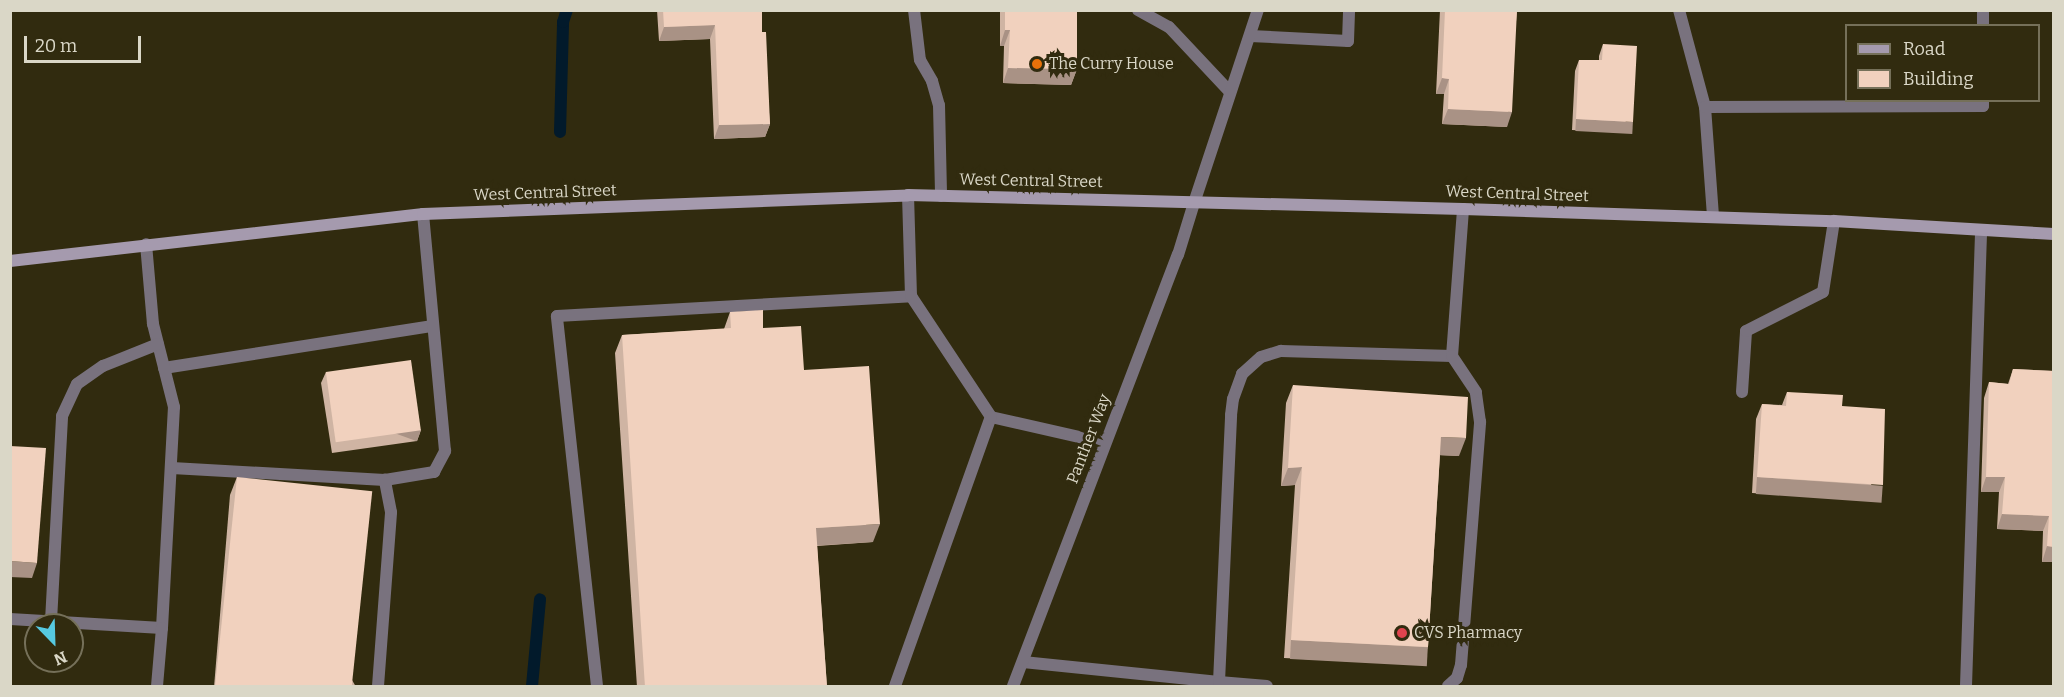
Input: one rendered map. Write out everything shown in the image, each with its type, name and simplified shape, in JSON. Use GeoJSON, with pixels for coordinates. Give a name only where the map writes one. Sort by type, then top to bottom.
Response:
{"type":"FeatureCollection","features":[{"type":"Feature","properties":{"kind":"main road","name":"West Central Street"},"geometry":{"type":"LineString","coordinates":[[10,261],[423,214],[908,195],[1130,199],[1194,203],[1713,217],[2054,234]]}},
{"type":"Feature","properties":{"kind":"street"},"geometry":{"type":"LineString","coordinates":[[914,10],[920,60],[937,93],[939,105],[941,196]]}},
{"type":"Feature","properties":{"kind":"street","name":"Panther Way"},"geometry":{"type":"LineString","coordinates":[[1014,687],[1178,255],[1258,10]]}},
{"type":"Feature","properties":{"kind":"street"},"geometry":{"type":"LineString","coordinates":[[1250,36],[1348,41],[1349,10]]}},
{"type":"Feature","properties":{"kind":"street"},"geometry":{"type":"LineString","coordinates":[[1679,10],[1705,107],[1713,217]]}},
{"type":"Feature","properties":{"kind":"street"},"geometry":{"type":"LineString","coordinates":[[1143,12],[1169,27],[1230,92]]}},
{"type":"Feature","properties":{"kind":"street"},"geometry":{"type":"LineString","coordinates":[[1705,107],[1983,106],[1983,102]]}},
{"type":"Feature","properties":{"kind":"street"},"geometry":{"type":"LineString","coordinates":[[908,195],[911,296],[991,417],[1105,443]]}},
{"type":"Feature","properties":{"kind":"street"},"geometry":{"type":"LineString","coordinates":[[1448,687],[1457,678],[1461,665],[1480,422],[1476,392],[1452,356],[1463,209]]}},
{"type":"Feature","properties":{"kind":"street"},"geometry":{"type":"LineString","coordinates":[[172,468],[386,480],[434,472],[445,451],[423,214]]}},
{"type":"Feature","properties":{"kind":"street"},"geometry":{"type":"LineString","coordinates":[[1742,392],[1746,331],[1823,292],[1833,222]]}},
{"type":"Feature","properties":{"kind":"street"},"geometry":{"type":"LineString","coordinates":[[1966,687],[1981,230]]}},
{"type":"Feature","properties":{"kind":"street"},"geometry":{"type":"LineString","coordinates":[[146,244],[153,324],[174,407],[157,687]]}},
{"type":"Feature","properties":{"kind":"street"},"geometry":{"type":"LineString","coordinates":[[597,687],[557,316],[911,296]]}},
{"type":"Feature","properties":{"kind":"street"},"geometry":{"type":"LineString","coordinates":[[164,368],[433,326]]}},
{"type":"Feature","properties":{"kind":"street"},"geometry":{"type":"LineString","coordinates":[[51,613],[62,416],[77,384],[103,366],[158,344]]}},
{"type":"Feature","properties":{"kind":"street"},"geometry":{"type":"LineString","coordinates":[[1219,682],[1231,415],[1234,393],[1242,374],[1261,357],[1281,351],[1452,356]]}},
{"type":"Feature","properties":{"kind":"street"},"geometry":{"type":"LineString","coordinates":[[895,687],[991,417]]}},
{"type":"Feature","properties":{"kind":"street"},"geometry":{"type":"LineString","coordinates":[[378,687],[391,512],[386,480]]}},
{"type":"Feature","properties":{"kind":"street"},"geometry":{"type":"LineString","coordinates":[[84,623],[162,628]]}},
{"type":"Feature","properties":{"kind":"street"},"geometry":{"type":"LineString","coordinates":[[1023,662],[1267,687]]}},
{"type":"Feature","properties":{"kind":"building"},"geometry":{"type":"Polygon","coordinates":[[[663,10],[762,10],[762,32],[766,32],[770,124],[719,125],[715,25],[664,27],[663,10]]]}},
{"type":"Feature","properties":{"kind":"building","name":"The Curry House"},"geometry":{"type":"Polygon","coordinates":[[[1005,10],[1077,10],[1077,69],[1008,68],[1010,30],[1005,30],[1005,10]]]}},
{"type":"Feature","properties":{"kind":"building"},"geometry":{"type":"Polygon","coordinates":[[[1445,10],[1517,10],[1512,112],[1448,109],[1449,79],[1442,78],[1445,10]]]}},
{"type":"Feature","properties":{"kind":"building"},"geometry":{"type":"Polygon","coordinates":[[[1603,44],[1637,46],[1633,122],[1576,119],[1579,60],[1602,60],[1603,44]]]}},
{"type":"Feature","properties":{"kind":"building"},"geometry":{"type":"Polygon","coordinates":[[[763,310],[763,328],[801,326],[804,370],[869,366],[880,524],[816,528],[827,687],[645,687],[622,335],[731,328],[730,312],[763,310]]]}},
{"type":"Feature","properties":{"kind":"building"},"geometry":{"type":"Polygon","coordinates":[[[411,360],[421,430],[336,442],[326,372],[411,360]]]}},
{"type":"Feature","properties":{"kind":"building"},"geometry":{"type":"Polygon","coordinates":[[[2013,369],[2054,371],[2054,547],[2047,546],[2049,516],[2002,514],[2005,477],[1986,477],[1989,382],[2009,384],[2013,369]]]}},
{"type":"Feature","properties":{"kind":"building","name":"CVS Pharmacy"},"geometry":{"type":"Polygon","coordinates":[[[1293,385],[1468,397],[1466,438],[1441,437],[1428,647],[1291,640],[1302,467],[1288,468],[1293,385]]]}},
{"type":"Feature","properties":{"kind":"building"},"geometry":{"type":"Polygon","coordinates":[[[1787,392],[1843,395],[1842,406],[1885,409],[1883,485],[1757,477],[1762,404],[1786,406],[1787,392]]]}},
{"type":"Feature","properties":{"kind":"building"},"geometry":{"type":"Polygon","coordinates":[[[10,446],[46,448],[37,563],[10,561],[10,446]]]}},
{"type":"Feature","properties":{"kind":"building"},"geometry":{"type":"Polygon","coordinates":[[[237,477],[372,491],[352,686],[215,686],[237,477]]]}},
{"type":"Feature","properties":{"kind":"waterway"},"geometry":{"type":"LineString","coordinates":[[560,132],[563,22],[567,10]]}},
{"type":"Feature","properties":{"kind":"waterway"},"geometry":{"type":"LineString","coordinates":[[532,686],[540,599]]}},
{"type":"Feature","properties":{"kind":"place","name":"The Curry House"},"geometry":{"type":"Point","coordinates":[1037,64]}},
{"type":"Feature","properties":{"kind":"place","name":"CVS Pharmacy"},"geometry":{"type":"Point","coordinates":[1402,633]}}]}
